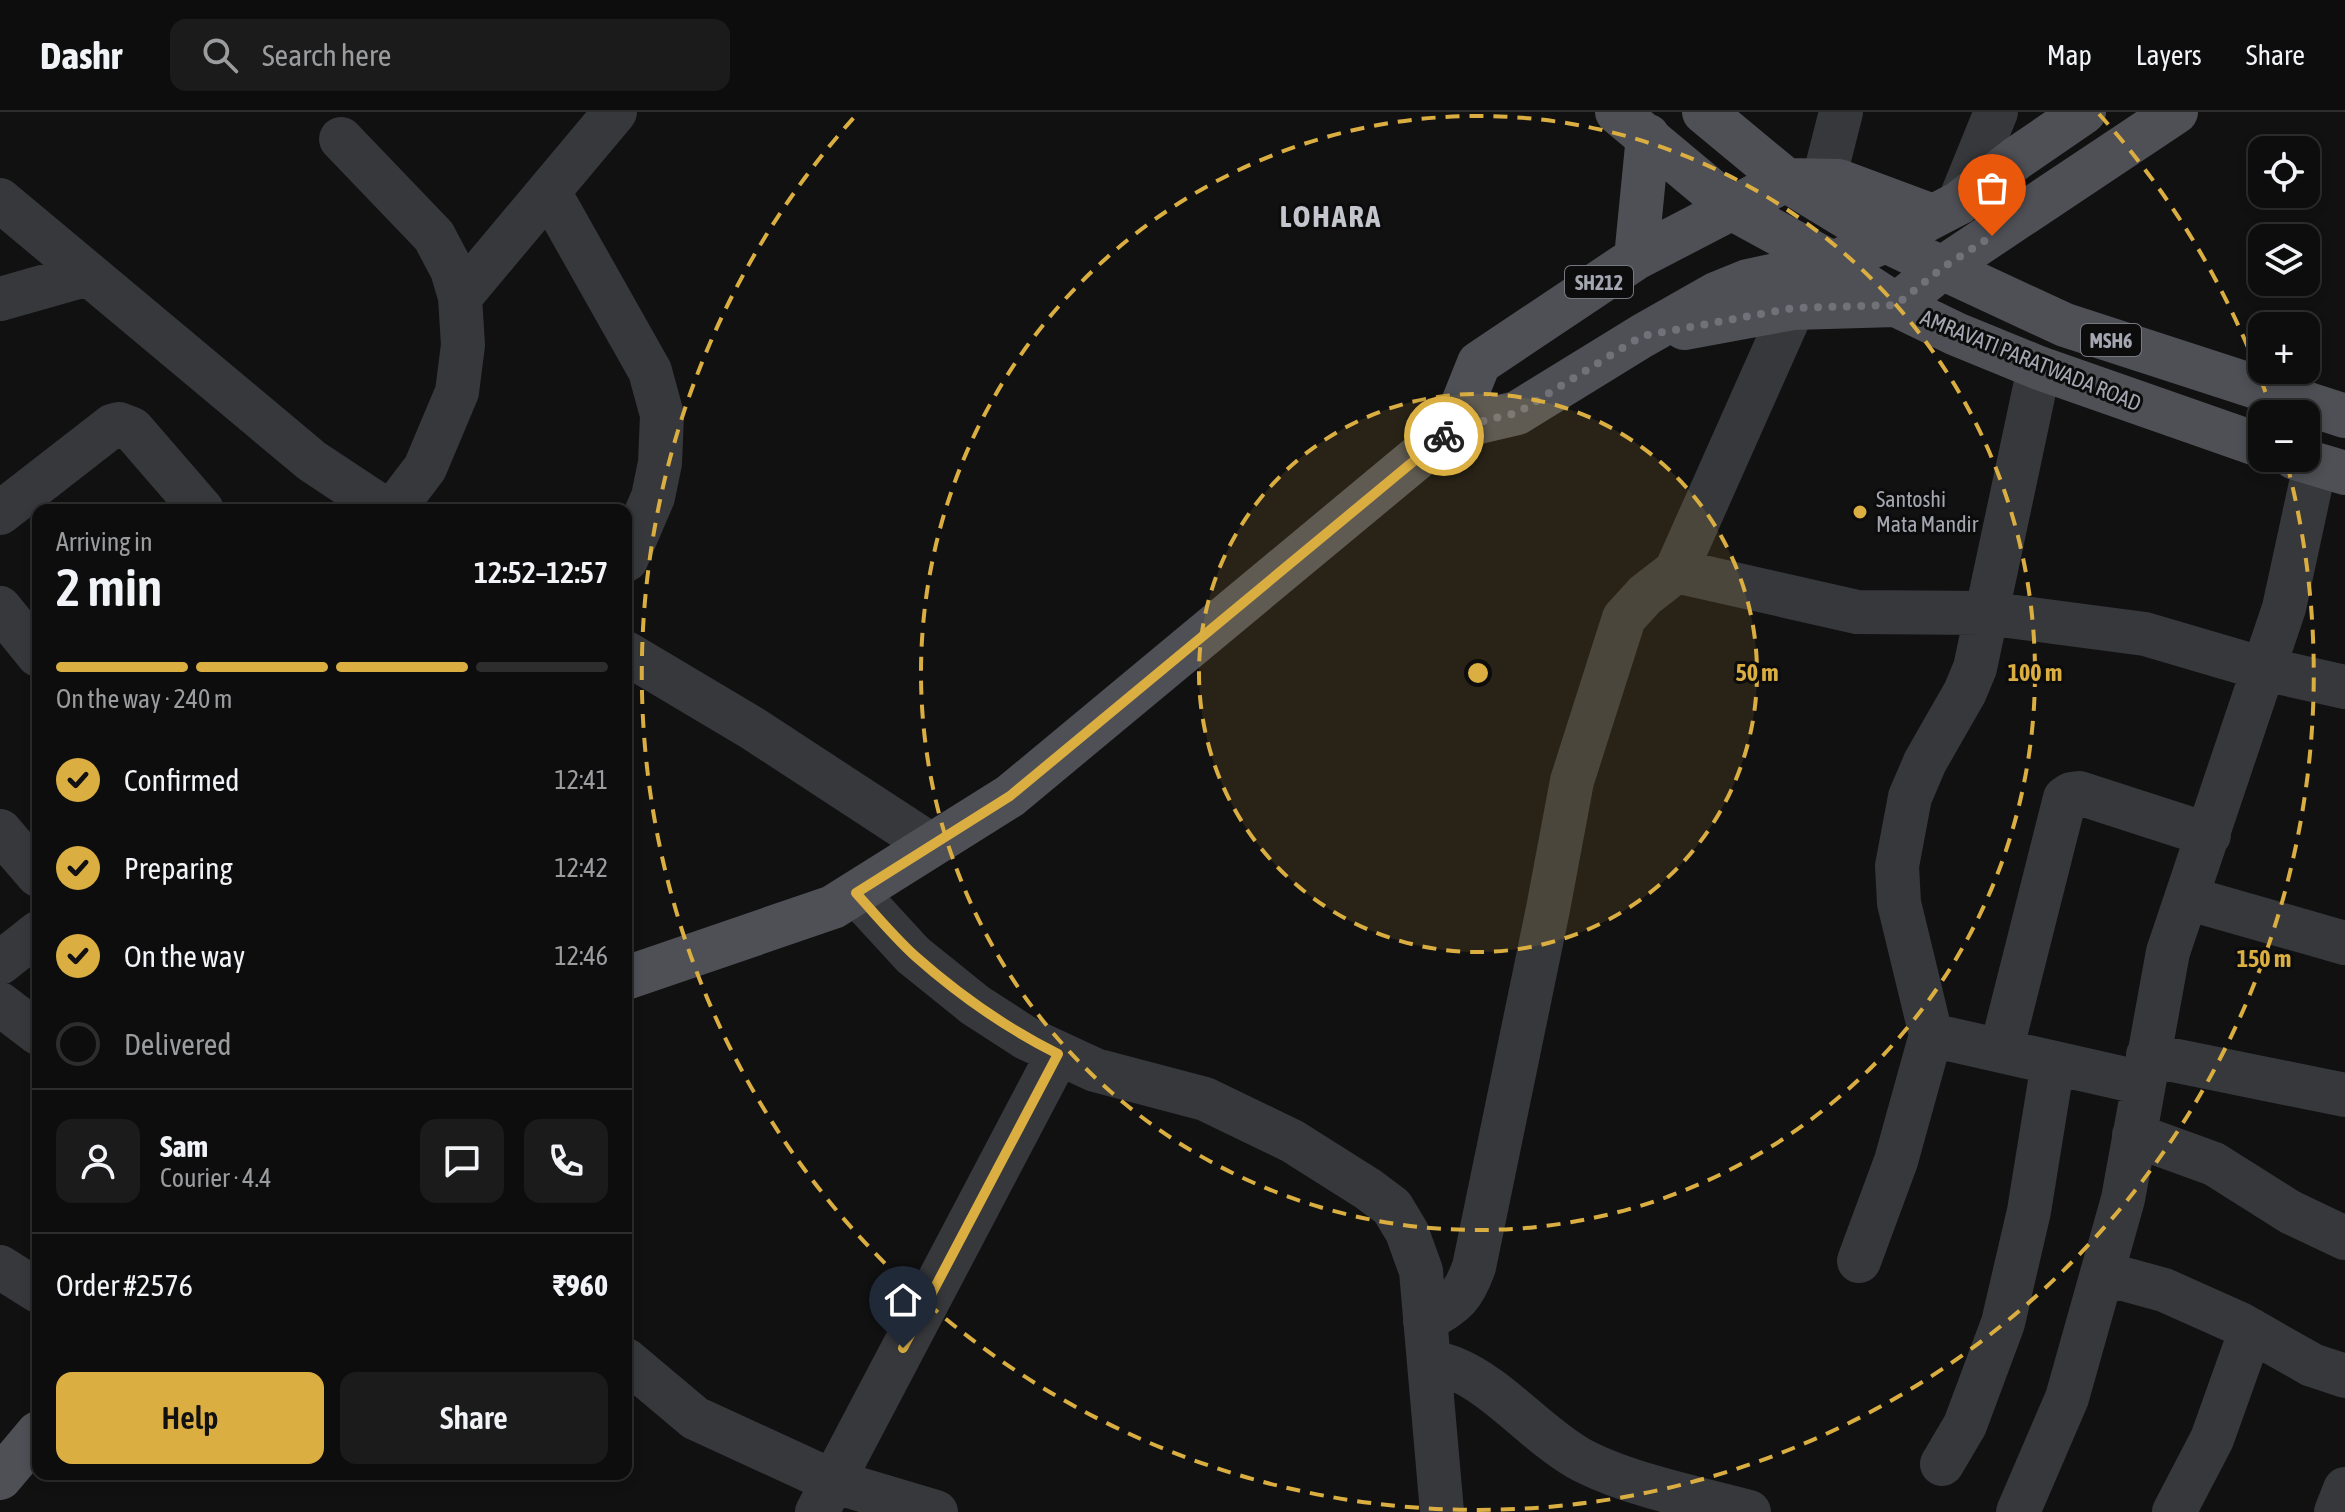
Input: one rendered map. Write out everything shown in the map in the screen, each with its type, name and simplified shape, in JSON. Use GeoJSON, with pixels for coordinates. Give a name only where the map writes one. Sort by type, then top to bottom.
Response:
{"type":"FeatureCollection","features":[{"type":"Feature","properties":{"kind":"main road","name":"AMRAVATI PARATWADA ROAD"},"geometry":{"type":"LineString","coordinates":[[1704,112],[1805,180],[1886,241],[1942,268],[2065,325],[2345,416]]}},
{"type":"Feature","properties":{"kind":"main road"},"geometry":{"type":"LineString","coordinates":[[1886,241],[1946,210],[2084,112]]}},
{"type":"Feature","properties":{"kind":"main road"},"geometry":{"type":"LineString","coordinates":[[1642,336],[1793,308],[1896,305],[1942,268],[2176,112]]}},
{"type":"Feature","properties":{"kind":"main road","name":"AMRAVATI PARATWADA ROAD"},"geometry":{"type":"LineString","coordinates":[[1632,124],[1733,209],[1832,263],[1896,305],[2039,368],[2248,441]]}},
{"type":"Feature","properties":{"kind":"main road"},"geometry":{"type":"LineString","coordinates":[[1632,124],[1636,258]]}},
{"type":"Feature","properties":{"kind":"main road","name":"SH212"},"geometry":{"type":"LineString","coordinates":[[1453,428],[1479,363],[1636,258],[1733,209],[1805,180]]}},
{"type":"Feature","properties":{"kind":"main road"},"geometry":{"type":"LineString","coordinates":[[1805,180],[1839,181],[1946,210]]}},
{"type":"Feature","properties":{"kind":"main road","name":"SH212"},"geometry":{"type":"LineString","coordinates":[[632,976],[833,907],[1010,796],[1453,428],[1517,413],[1692,306],[1748,281],[1832,263],[1886,241]]}},
{"type":"Feature","properties":{"kind":"main road"},"geometry":{"type":"LineString","coordinates":[[0,1478],[32,1440]]}},
{"type":"Feature","properties":{"kind":"street"},"geometry":{"type":"LineString","coordinates":[[460,297],[615,112]]}},
{"type":"Feature","properties":{"kind":"street"},"geometry":{"type":"LineString","coordinates":[[1805,180],[1841,112]]}},
{"type":"Feature","properties":{"kind":"street"},"geometry":{"type":"LineString","coordinates":[[1946,210],[1996,112]]}},
{"type":"Feature","properties":{"kind":"street"},"geometry":{"type":"LineString","coordinates":[[341,139],[434,236],[452,270],[460,297],[463,345],[457,392],[425,468],[398,504]]}},
{"type":"Feature","properties":{"kind":"street"},"geometry":{"type":"LineString","coordinates":[[549,192],[650,371],[662,415],[660,463],[653,497],[632,546]]}},
{"type":"Feature","properties":{"kind":"street"},"geometry":{"type":"LineString","coordinates":[[0,200],[312,461],[377,504]]}},
{"type":"Feature","properties":{"kind":"street"},"geometry":{"type":"LineString","coordinates":[[0,299],[88,274]]}},
{"type":"Feature","properties":{"kind":"street"},"geometry":{"type":"LineString","coordinates":[[1427,1341],[1467,1286],[1474,1267],[1572,781],[1624,618],[1645,595],[1676,571],[1793,308]]}},
{"type":"Feature","properties":{"kind":"street"},"geometry":{"type":"LineString","coordinates":[[1859,1261],[1896,1161],[1931,1035],[1899,903],[1897,866],[1910,797],[1975,668],[2039,368]]}},
{"type":"Feature","properties":{"kind":"street"},"geometry":{"type":"LineString","coordinates":[[0,513],[112,426],[119,424],[132,429],[197,504]]}},
{"type":"Feature","properties":{"kind":"street"},"geometry":{"type":"LineString","coordinates":[[2018,1512],[2067,1398],[2123,1199],[2168,952],[2284,608],[2317,472]]}},
{"type":"Feature","properties":{"kind":"street"},"geometry":{"type":"LineString","coordinates":[[1676,571],[1857,612],[1985,613],[2145,634],[2264,669],[2345,687]]}},
{"type":"Feature","properties":{"kind":"street"},"geometry":{"type":"LineString","coordinates":[[0,608],[32,648]]}},
{"type":"Feature","properties":{"kind":"street"},"geometry":{"type":"LineString","coordinates":[[632,657],[752,728],[931,845]]}},
{"type":"Feature","properties":{"kind":"street"},"geometry":{"type":"LineString","coordinates":[[2001,1051],[2065,798],[2079,793],[2209,835]]}},
{"type":"Feature","properties":{"kind":"street"},"geometry":{"type":"LineString","coordinates":[[0,831],[32,868]]}},
{"type":"Feature","properties":{"kind":"street"},"geometry":{"type":"LineString","coordinates":[[856,893],[913,955],[975,1005],[1026,1038],[1095,1070],[1205,1099],[1292,1141],[1392,1207],[1407,1232],[1421,1271],[1442,1512]]}},
{"type":"Feature","properties":{"kind":"street"},"geometry":{"type":"LineString","coordinates":[[2187,898],[2345,943]]}},
{"type":"Feature","properties":{"kind":"street"},"geometry":{"type":"LineString","coordinates":[[0,963],[32,938]]}},
{"type":"Feature","properties":{"kind":"street"},"geometry":{"type":"LineString","coordinates":[[0,1004],[32,1028]]}},
{"type":"Feature","properties":{"kind":"street"},"geometry":{"type":"LineString","coordinates":[[1931,1035],[2053,1063],[2146,1069],[2345,1095]]}},
{"type":"Feature","properties":{"kind":"street"},"geometry":{"type":"LineString","coordinates":[[825,1497],[1058,1054]]}},
{"type":"Feature","properties":{"kind":"street"},"geometry":{"type":"LineString","coordinates":[[1942,1464],[1965,1425],[2003,1323],[2029,1211],[2053,1063]]}},
{"type":"Feature","properties":{"kind":"street"},"geometry":{"type":"LineString","coordinates":[[2134,1135],[2214,1164],[2290,1212],[2345,1238]]}},
{"type":"Feature","properties":{"kind":"street"},"geometry":{"type":"LineString","coordinates":[[0,1267],[32,1287]]}},
{"type":"Feature","properties":{"kind":"street"},"geometry":{"type":"LineString","coordinates":[[2102,1273],[2164,1290],[2251,1330],[2312,1365],[2345,1376]]}},
{"type":"Feature","properties":{"kind":"street"},"geometry":{"type":"LineString","coordinates":[[2174,1512],[2212,1439],[2251,1330]]}},
{"type":"Feature","properties":{"kind":"street"},"geometry":{"type":"LineString","coordinates":[[1427,1341],[1453,1368],[1484,1386],[1530,1424],[1579,1458],[1619,1476],[1749,1512]]}},
{"type":"Feature","properties":{"kind":"street"},"geometry":{"type":"LineString","coordinates":[[632,1365],[695,1418],[825,1497],[936,1512]]}},
{"type":"Feature","properties":{"kind":"street"},"geometry":{"type":"LineString","coordinates":[[2336,1512],[2345,1489]]}},
{"type":"Feature","properties":{"kind":"way so far"},"geometry":{"type":"LineString","coordinates":[[1444,436],[1453,428],[1517,413],[1642,336],[1793,308],[1896,305],[1942,268],[1992,236]]}},
{"type":"Feature","properties":{"kind":"place","name":"Santoshi Mata Mandir"},"geometry":{"type":"Point","coordinates":[1860,512]}},
{"type":"Feature","properties":{"kind":"district","name":"LOHARA"},"geometry":{"type":"Point","coordinates":[1331,216]}},
{"type":"Feature","properties":{"kind":"route"},"geometry":{"type":"LineString","coordinates":[[903,1348],[1058,1054],[1026,1038],[975,1005],[913,955],[856,893],[1010,796],[1444,436]]}}]}
